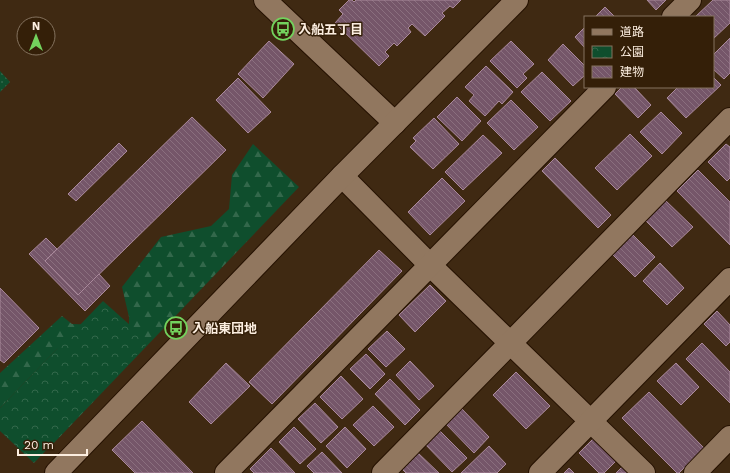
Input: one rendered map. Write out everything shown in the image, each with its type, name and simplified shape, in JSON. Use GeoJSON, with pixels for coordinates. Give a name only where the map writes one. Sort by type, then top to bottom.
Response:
{"type":"FeatureCollection","features":[{"type":"Feature","properties":{"kind":"street"},"geometry":{"type":"LineString","coordinates":[[265,0],[395,123]]}},
{"type":"Feature","properties":{"kind":"street"},"geometry":{"type":"LineString","coordinates":[[56,473],[342,176],[517,0]]}},
{"type":"Feature","properties":{"kind":"street"},"geometry":{"type":"LineString","coordinates":[[674,16],[690,0]]}},
{"type":"Feature","properties":{"kind":"street"},"geometry":{"type":"LineString","coordinates":[[226,473],[604,88]]}},
{"type":"Feature","properties":{"kind":"street"},"geometry":{"type":"LineString","coordinates":[[383,473],[730,119]]}},
{"type":"Feature","properties":{"kind":"street"},"geometry":{"type":"LineString","coordinates":[[342,176],[430,265],[512,343],[644,473]]}},
{"type":"Feature","properties":{"kind":"street"},"geometry":{"type":"LineString","coordinates":[[540,473],[730,279]]}},
{"type":"Feature","properties":{"kind":"street"},"geometry":{"type":"LineString","coordinates":[[695,473],[730,437]]}},
{"type":"Feature","properties":{"kind":"green space"},"geometry":{"type":"Polygon","coordinates":[[[0,71],[10,82],[0,92],[0,71]]]}},
{"type":"Feature","properties":{"kind":"green space"},"geometry":{"type":"Polygon","coordinates":[[[253,144],[299,187],[51,446],[44,439],[129,348],[129,317],[122,287],[161,237],[211,226],[229,209],[232,175],[253,144]]]}},
{"type":"Feature","properties":{"kind":"green space"},"geometry":{"type":"Polygon","coordinates":[[[103,301],[149,342],[34,463],[0,431],[0,408],[103,301]]]}},
{"type":"Feature","properties":{"kind":"green space"},"geometry":{"type":"Polygon","coordinates":[[[62,316],[72,324],[102,325],[57,349],[0,408],[0,373],[62,316]]]}},
{"type":"Feature","properties":{"kind":"building"},"geometry":{"type":"Polygon","coordinates":[[[349,0],[354,2],[356,0],[461,0],[453,8],[450,6],[442,13],[445,16],[425,36],[412,24],[408,28],[411,32],[397,46],[394,43],[385,52],[389,56],[379,66],[335,23],[343,14],[339,10],[349,0]]]}},
{"type":"Feature","properties":{"kind":"building"},"geometry":{"type":"Polygon","coordinates":[[[647,0],[666,0],[656,10],[647,0]]]}},
{"type":"Feature","properties":{"kind":"building"},"geometry":{"type":"Polygon","coordinates":[[[713,0],[730,0],[730,23],[714,38],[714,16],[696,16],[713,0]]]}},
{"type":"Feature","properties":{"kind":"building"},"geometry":{"type":"Polygon","coordinates":[[[605,7],[614,16],[596,16],[605,7]]]}},
{"type":"Feature","properties":{"kind":"building"},"geometry":{"type":"Polygon","coordinates":[[[584,28],[584,47],[575,37],[584,28]]]}},
{"type":"Feature","properties":{"kind":"building"},"geometry":{"type":"Polygon","coordinates":[[[730,38],[730,73],[724,79],[714,70],[714,54],[730,38]]]}},
{"type":"Feature","properties":{"kind":"building"},"geometry":{"type":"Polygon","coordinates":[[[269,41],[294,64],[263,98],[238,74],[269,41]]]}},
{"type":"Feature","properties":{"kind":"building"},"geometry":{"type":"Polygon","coordinates":[[[511,41],[534,64],[523,74],[527,78],[517,88],[490,61],[511,41]]]}},
{"type":"Feature","properties":{"kind":"building"},"geometry":{"type":"Polygon","coordinates":[[[563,44],[584,65],[584,76],[573,86],[548,60],[563,44]]]}},
{"type":"Feature","properties":{"kind":"building"},"geometry":{"type":"Polygon","coordinates":[[[486,66],[513,92],[502,104],[499,101],[485,116],[469,101],[474,95],[465,87],[486,66]]]}},
{"type":"Feature","properties":{"kind":"building"},"geometry":{"type":"Polygon","coordinates":[[[542,72],[571,101],[550,121],[521,92],[542,72]]]}},
{"type":"Feature","properties":{"kind":"building"},"geometry":{"type":"Polygon","coordinates":[[[238,78],[271,112],[248,133],[216,100],[238,78]]]}},
{"type":"Feature","properties":{"kind":"building"},"geometry":{"type":"Polygon","coordinates":[[[714,78],[721,85],[686,118],[667,98],[677,88],[714,88],[714,78]]]}},
{"type":"Feature","properties":{"kind":"building"},"geometry":{"type":"Polygon","coordinates":[[[621,88],[635,88],[651,105],[638,118],[615,94],[621,88]]]}},
{"type":"Feature","properties":{"kind":"building"},"geometry":{"type":"Polygon","coordinates":[[[457,97],[481,121],[462,141],[437,117],[457,97]]]}},
{"type":"Feature","properties":{"kind":"building"},"geometry":{"type":"Polygon","coordinates":[[[511,100],[538,127],[514,150],[487,123],[511,100]]]}},
{"type":"Feature","properties":{"kind":"building"},"geometry":{"type":"Polygon","coordinates":[[[661,112],[682,133],[662,154],[640,132],[661,112]]]}},
{"type":"Feature","properties":{"kind":"building"},"geometry":{"type":"Polygon","coordinates":[[[192,117],[226,150],[78,295],[45,261],[192,117]]]}},
{"type":"Feature","properties":{"kind":"building"},"geometry":{"type":"Polygon","coordinates":[[[434,118],[459,144],[433,169],[410,147],[416,141],[413,138],[434,118]]]}},
{"type":"Feature","properties":{"kind":"building"},"geometry":{"type":"Polygon","coordinates":[[[630,134],[652,156],[617,190],[595,168],[630,134]]]}},
{"type":"Feature","properties":{"kind":"building"},"geometry":{"type":"Polygon","coordinates":[[[483,135],[502,153],[463,190],[445,172],[483,135]]]}},
{"type":"Feature","properties":{"kind":"building"},"geometry":{"type":"Polygon","coordinates":[[[119,143],[127,151],[76,201],[68,194],[119,143]]]}},
{"type":"Feature","properties":{"kind":"building"},"geometry":{"type":"Polygon","coordinates":[[[726,144],[730,147],[730,178],[727,181],[708,162],[726,144]]]}},
{"type":"Feature","properties":{"kind":"building"},"geometry":{"type":"Polygon","coordinates":[[[555,158],[611,215],[598,228],[542,171],[555,158]]]}},
{"type":"Feature","properties":{"kind":"building"},"geometry":{"type":"Polygon","coordinates":[[[698,170],[730,202],[730,245],[677,191],[698,170]]]}},
{"type":"Feature","properties":{"kind":"building"},"geometry":{"type":"Polygon","coordinates":[[[442,178],[465,201],[430,235],[408,212],[442,178]]]}},
{"type":"Feature","properties":{"kind":"building"},"geometry":{"type":"Polygon","coordinates":[[[664,199],[693,227],[672,247],[644,219],[664,199]]]}},
{"type":"Feature","properties":{"kind":"building"},"geometry":{"type":"Polygon","coordinates":[[[632,234],[655,257],[635,277],[612,254],[632,234]]]}},
{"type":"Feature","properties":{"kind":"building"},"geometry":{"type":"Polygon","coordinates":[[[46,238],[57,249],[45,261],[78,295],[99,274],[110,286],[85,311],[29,254],[46,238]]]}},
{"type":"Feature","properties":{"kind":"building"},"geometry":{"type":"Polygon","coordinates":[[[379,250],[402,271],[272,404],[249,382],[379,250]]]}},
{"type":"Feature","properties":{"kind":"building"},"geometry":{"type":"Polygon","coordinates":[[[660,263],[684,288],[667,305],[643,281],[660,263]]]}},
{"type":"Feature","properties":{"kind":"building"},"geometry":{"type":"Polygon","coordinates":[[[430,285],[446,301],[415,332],[399,315],[430,285]]]}},
{"type":"Feature","properties":{"kind":"building"},"geometry":{"type":"Polygon","coordinates":[[[0,288],[39,328],[4,363],[0,360],[0,288]]]}},
{"type":"Feature","properties":{"kind":"building"},"geometry":{"type":"Polygon","coordinates":[[[717,311],[730,325],[730,342],[726,346],[704,324],[717,311]]]}},
{"type":"Feature","properties":{"kind":"building"},"geometry":{"type":"Polygon","coordinates":[[[387,331],[405,349],[386,367],[368,349],[387,331]]]}},
{"type":"Feature","properties":{"kind":"building"},"geometry":{"type":"Polygon","coordinates":[[[702,343],[730,372],[730,403],[686,359],[702,343]]]}},
{"type":"Feature","properties":{"kind":"building"},"geometry":{"type":"Polygon","coordinates":[[[366,354],[385,374],[370,389],[350,369],[366,354]]]}},
{"type":"Feature","properties":{"kind":"building"},"geometry":{"type":"Polygon","coordinates":[[[410,361],[434,386],[419,400],[396,375],[410,361]]]}},
{"type":"Feature","properties":{"kind":"building"},"geometry":{"type":"Polygon","coordinates":[[[226,363],[250,386],[211,424],[189,402],[226,363]]]}},
{"type":"Feature","properties":{"kind":"building"},"geometry":{"type":"Polygon","coordinates":[[[676,363],[699,387],[681,405],[657,381],[676,363]]]}},
{"type":"Feature","properties":{"kind":"building"},"geometry":{"type":"Polygon","coordinates":[[[516,372],[550,406],[526,429],[493,395],[516,372]]]}},
{"type":"Feature","properties":{"kind":"building"},"geometry":{"type":"Polygon","coordinates":[[[341,376],[363,399],[342,419],[320,397],[341,376]]]}},
{"type":"Feature","properties":{"kind":"building"},"geometry":{"type":"Polygon","coordinates":[[[390,379],[420,410],[405,425],[375,394],[390,379]]]}},
{"type":"Feature","properties":{"kind":"building"},"geometry":{"type":"Polygon","coordinates":[[[649,392],[704,448],[679,473],[677,473],[622,418],[649,392]]]}},
{"type":"Feature","properties":{"kind":"building"},"geometry":{"type":"Polygon","coordinates":[[[315,403],[338,427],[321,443],[298,419],[315,403]]]}},
{"type":"Feature","properties":{"kind":"building"},"geometry":{"type":"Polygon","coordinates":[[[373,406],[394,427],[374,446],[353,425],[373,406]]]}},
{"type":"Feature","properties":{"kind":"building"},"geometry":{"type":"Polygon","coordinates":[[[460,407],[489,437],[474,453],[444,422],[460,407]]]}},
{"type":"Feature","properties":{"kind":"building"},"geometry":{"type":"Polygon","coordinates":[[[142,421],[193,473],[135,473],[112,450],[142,421]]]}},
{"type":"Feature","properties":{"kind":"building"},"geometry":{"type":"Polygon","coordinates":[[[294,427],[316,449],[300,464],[279,442],[294,427]]]}},
{"type":"Feature","properties":{"kind":"building"},"geometry":{"type":"Polygon","coordinates":[[[345,427],[366,449],[347,468],[326,446],[345,427]]]}},
{"type":"Feature","properties":{"kind":"building"},"geometry":{"type":"Polygon","coordinates":[[[437,428],[467,458],[452,472],[423,442],[437,428]]]}},
{"type":"Feature","properties":{"kind":"building"},"geometry":{"type":"Polygon","coordinates":[[[593,439],[616,461],[604,473],[599,473],[579,453],[593,439]]]}},
{"type":"Feature","properties":{"kind":"building"},"geometry":{"type":"Polygon","coordinates":[[[489,446],[506,464],[497,473],[461,473],[489,446]]]}},
{"type":"Feature","properties":{"kind":"building"},"geometry":{"type":"Polygon","coordinates":[[[271,448],[295,473],[254,473],[250,469],[271,448]]]}},
{"type":"Feature","properties":{"kind":"building"},"geometry":{"type":"Polygon","coordinates":[[[322,452],[342,473],[314,473],[307,466],[322,452]]]}},
{"type":"Feature","properties":{"kind":"building"},"geometry":{"type":"Polygon","coordinates":[[[417,452],[439,473],[406,473],[401,468],[417,452]]]}},
{"type":"Feature","properties":{"kind":"building"},"geometry":{"type":"Polygon","coordinates":[[[623,466],[630,473],[616,473],[623,466]]]}},
{"type":"Feature","properties":{"kind":"building"},"geometry":{"type":"Polygon","coordinates":[[[569,468],[574,473],[564,473],[569,468]]]}},
{"type":"Feature","properties":{"kind":"place","name":"入船五丁目"},"geometry":{"type":"Point","coordinates":[283,29]}},
{"type":"Feature","properties":{"kind":"place","name":"入船東団地"},"geometry":{"type":"Point","coordinates":[176,328]}}]}
